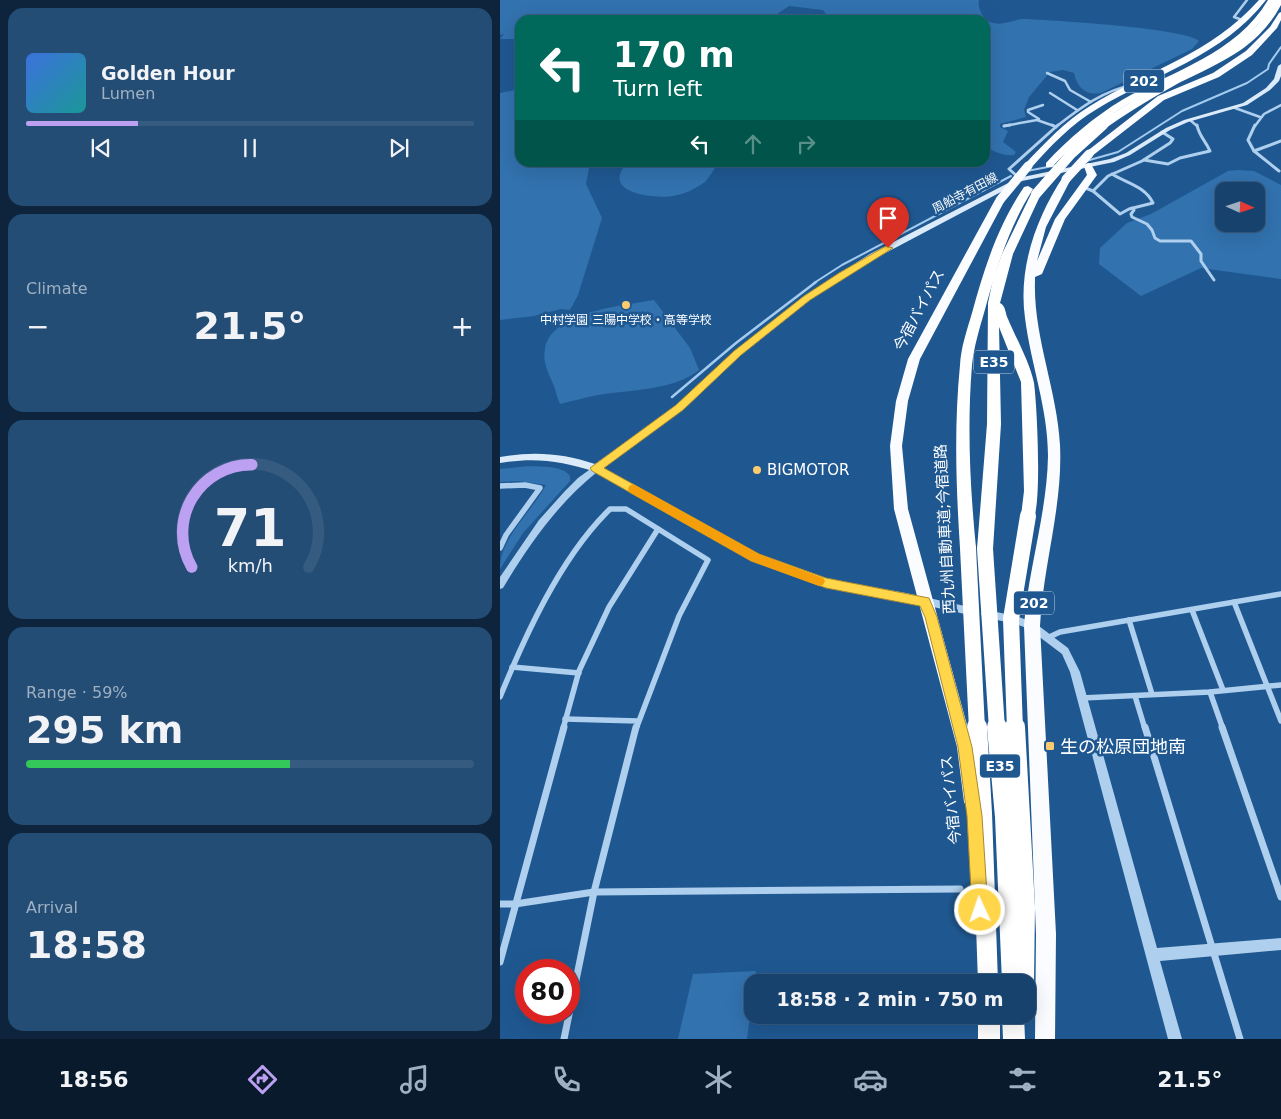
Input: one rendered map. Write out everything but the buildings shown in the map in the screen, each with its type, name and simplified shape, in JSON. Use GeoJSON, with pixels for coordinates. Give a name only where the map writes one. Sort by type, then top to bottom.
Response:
{"type":"FeatureCollection","features":[{"type":"Feature","properties":{"kind":"highway","name":"今宿バイパス"},"geometry":{"type":"LineString","coordinates":[[984,974],[975,816],[965,747],[901,509],[896,446],[902,400],[914,359],[1000,200],[1028,166],[1057,136],[1087,112],[1214,44],[1245,21],[1263,0]]}},
{"type":"Feature","properties":{"kind":"highway","name":"西九州自動車道;今宿道路"},"geometry":{"type":"LineString","coordinates":[[988,974],[982,813],[972,671],[977,549],[993,456],[993,318],[989,294],[991,264],[1015,209],[1028,189],[1064,147],[1102,116],[1242,38],[1260,21],[1272,0]]}},
{"type":"Feature","properties":{"kind":"highway","name":"西九州自動車道;今宿道路"},"geometry":{"type":"LineString","coordinates":[[1012,974],[1005,817],[991,661],[977,549],[962,477],[964,390],[970,342],[1013,238],[1026,212],[1036,194],[1061,162],[1088,136],[1133,105],[1223,57],[1249,39],[1266,22],[1279,0]]}},
{"type":"Feature","properties":{"kind":"highway","name":"202"},"geometry":{"type":"LineString","coordinates":[[1045,1039],[1046,934],[1032,626],[1036,579],[1054,482],[1053,428],[1048,393],[1030,317],[1029,283],[1037,237],[1045,215],[1066,179],[1088,154],[1161,98],[1216,75],[1249,53],[1274,28],[1281,14]]}},
{"type":"Feature","properties":{"kind":"highway"},"geometry":{"type":"LineString","coordinates":[[1048,393],[1036,319],[1035,285],[1038,267],[1060,219],[1088,189],[1092,175],[1088,166]]}},
{"type":"Feature","properties":{"kind":"highway"},"geometry":{"type":"LineString","coordinates":[[1018,250],[1026,212]]}},
{"type":"Feature","properties":{"kind":"highway"},"geometry":{"type":"LineString","coordinates":[[989,294],[1012,341],[1027,382],[1030,491],[1028,516],[1011,619],[1018,802],[1025,907],[1024,974]]}},
{"type":"Feature","properties":{"kind":"highway"},"geometry":{"type":"LineString","coordinates":[[1010,324],[1012,341]]}},
{"type":"Feature","properties":{"kind":"highway"},"geometry":{"type":"LineString","coordinates":[[983,1024],[983,1039]]}},
{"type":"Feature","properties":{"kind":"highway"},"geometry":{"type":"LineString","coordinates":[[989,1024],[989,1039]]}},
{"type":"Feature","properties":{"kind":"highway"},"geometry":{"type":"LineString","coordinates":[[1013,1024],[1014,1039]]}},
{"type":"Feature","properties":{"kind":"highway"},"geometry":{"type":"LineString","coordinates":[[1024,1024],[1024,1039]]}},
{"type":"Feature","properties":{"kind":"main road","name":"周船寺有田線"},"geometry":{"type":"LineString","coordinates":[[596,468],[680,407],[738,353],[807,298],[873,256],[1020,179],[1112,161],[1128,154],[1162,132],[1190,120],[1234,108],[1262,94],[1279,81],[1281,66]]}},
{"type":"Feature","properties":{"kind":"main road"},"geometry":{"type":"LineString","coordinates":[[500,460],[539,455],[572,460],[596,468]]}},
{"type":"Feature","properties":{"kind":"street"},"geometry":{"type":"LineString","coordinates":[[1245,21],[1234,17],[1247,0]]}},
{"type":"Feature","properties":{"kind":"street"},"geometry":{"type":"LineString","coordinates":[[1048,73],[1065,81],[1070,90],[1091,102]]}},
{"type":"Feature","properties":{"kind":"street"},"geometry":{"type":"LineString","coordinates":[[1020,179],[1009,169],[1032,146],[1077,110],[1123,85],[1135,86]]}},
{"type":"Feature","properties":{"kind":"street"},"geometry":{"type":"LineString","coordinates":[[1050,93],[1077,110]]}},
{"type":"Feature","properties":{"kind":"street"},"geometry":{"type":"LineString","coordinates":[[1279,171],[1254,151],[1248,140],[1260,117],[1269,109],[1281,105]]}},
{"type":"Feature","properties":{"kind":"street"},"geometry":{"type":"LineString","coordinates":[[1038,119],[1028,110],[1043,106]]}},
{"type":"Feature","properties":{"kind":"street"},"geometry":{"type":"LineString","coordinates":[[1234,108],[1260,117]]}},
{"type":"Feature","properties":{"kind":"street"},"geometry":{"type":"LineString","coordinates":[[1004,126],[1038,119],[1046,120],[1056,127]]}},
{"type":"Feature","properties":{"kind":"street"},"geometry":{"type":"LineString","coordinates":[[1144,160],[1168,164],[1180,158],[1210,151],[1210,147],[1198,134],[1197,124],[1190,120]]}},
{"type":"Feature","properties":{"kind":"street"},"geometry":{"type":"LineString","coordinates":[[1112,174],[1143,190],[1151,196],[1153,203],[1132,208],[1120,214],[1116,213],[1105,200],[1088,189],[1112,174],[1131,168],[1170,143],[1173,139],[1162,132]]}},
{"type":"Feature","properties":{"kind":"street"},"geometry":{"type":"LineString","coordinates":[[1254,151],[1281,141]]}},
{"type":"Feature","properties":{"kind":"street"},"geometry":{"type":"LineString","coordinates":[[1132,208],[1134,210],[1131,214],[1132,217],[1147,223],[1152,228],[1155,238],[1160,241],[1191,241],[1201,254],[1201,261],[1214,280]]}},
{"type":"Feature","properties":{"kind":"street"},"geometry":{"type":"LineString","coordinates":[[500,585],[520,552],[555,507],[578,481],[596,468],[755,558],[826,583],[1016,620],[1032,626],[1065,651],[1075,672],[1175,1039]]}},
{"type":"Feature","properties":{"kind":"street"},"geometry":{"type":"LineString","coordinates":[[500,486],[525,485],[540,488],[506,535],[500,548]]}},
{"type":"Feature","properties":{"kind":"street"},"geometry":{"type":"LineString","coordinates":[[500,697],[512,667],[558,576],[600,517],[610,509],[626,509],[708,560],[679,616],[638,721],[594,892],[564,1039]]}},
{"type":"Feature","properties":{"kind":"street"},"geometry":{"type":"LineString","coordinates":[[500,962],[579,673],[610,607],[658,529]]}},
{"type":"Feature","properties":{"kind":"street"},"geometry":{"type":"LineString","coordinates":[[1047,638],[1060,632],[1281,594]]}},
{"type":"Feature","properties":{"kind":"street"},"geometry":{"type":"LineString","coordinates":[[1234,602],[1281,721]]}},
{"type":"Feature","properties":{"kind":"street"},"geometry":{"type":"LineString","coordinates":[[1192,610],[1223,690]]}},
{"type":"Feature","properties":{"kind":"street"},"geometry":{"type":"LineString","coordinates":[[1129,620],[1152,694]]}},
{"type":"Feature","properties":{"kind":"street"},"geometry":{"type":"LineString","coordinates":[[512,667],[579,673]]}},
{"type":"Feature","properties":{"kind":"street"},"geometry":{"type":"LineString","coordinates":[[1082,698],[1210,692],[1281,686]]}},
{"type":"Feature","properties":{"kind":"street"},"geometry":{"type":"LineString","coordinates":[[1210,692],[1281,897]]}},
{"type":"Feature","properties":{"kind":"street"},"geometry":{"type":"LineString","coordinates":[[1135,696],[1240,1039]]}},
{"type":"Feature","properties":{"kind":"street"},"geometry":{"type":"LineString","coordinates":[[565,719],[638,721]]}},
{"type":"Feature","properties":{"kind":"street"},"geometry":{"type":"LineString","coordinates":[[500,904],[515,904],[594,892],[960,889]]}},
{"type":"Feature","properties":{"kind":"street"},"geometry":{"type":"LineString","coordinates":[[1151,955],[1281,944]]}},
{"type":"Feature","properties":{"kind":"shaded area"},"geometry":{"type":"Polygon","coordinates":[[[500,0],[979,0],[983,15],[827,15],[823,10],[789,6],[776,15],[515,15],[515,39],[500,39],[504,34],[500,35],[500,0]]]}},
{"type":"Feature","properties":{"kind":"shaded area"},"geometry":{"type":"Polygon","coordinates":[[[1024,19],[1087,23],[1169,32],[1189,36],[1199,41],[1192,49],[1101,93],[1086,92],[1077,82],[1074,73],[1063,70],[1050,72],[1029,97],[1024,110],[1026,117],[1000,124],[1000,127],[1008,131],[1003,142],[1016,152],[1014,155],[1006,155],[991,150],[990,22],[1003,23],[1024,19]]]}},
{"type":"Feature","properties":{"kind":"shaded area"},"geometry":{"type":"Polygon","coordinates":[[[515,90],[515,167],[589,167],[586,184],[602,218],[578,295],[570,310],[561,309],[534,316],[500,320],[500,93],[515,90]]]}},
{"type":"Feature","properties":{"kind":"shaded area"},"geometry":{"type":"Polygon","coordinates":[[[624,167],[716,167],[709,178],[701,185],[682,194],[664,197],[633,192],[620,181],[620,173],[624,167]]]}},
{"type":"Feature","properties":{"kind":"shaded area"},"geometry":{"type":"Polygon","coordinates":[[[1228,171],[1254,171],[1281,185],[1281,279],[1201,268],[1141,296],[1099,264],[1100,248],[1127,223],[1151,214],[1228,171]]]}},
{"type":"Feature","properties":{"kind":"shaded area"},"geometry":{"type":"Polygon","coordinates":[[[654,300],[690,348],[699,370],[689,377],[665,385],[598,395],[560,404],[544,359],[545,349],[550,336],[560,326],[574,318],[607,308],[654,300]]]}},
{"type":"Feature","properties":{"kind":"shaded area"},"geometry":{"type":"Polygon","coordinates":[[[529,466],[551,467],[562,470],[570,476],[570,481],[523,533],[500,569],[501,557],[511,535],[546,485],[518,481],[500,482],[500,469],[529,466]]]}},
{"type":"Feature","properties":{"kind":"shaded area"},"geometry":{"type":"Polygon","coordinates":[[[756,971],[756,974],[744,974],[744,1024],[749,1024],[747,1039],[678,1039],[693,974],[756,971]]]}},
{"type":"Feature","properties":{"kind":"waterway"},"geometry":{"type":"LineString","coordinates":[[1086,161],[1118,152],[1182,111],[1247,83],[1268,69],[1269,64],[1281,47]]}},
{"type":"Feature","properties":{"kind":"waterway"},"geometry":{"type":"LineString","coordinates":[[1027,171],[1058,165]]}},
{"type":"Feature","properties":{"kind":"waterway"},"geometry":{"type":"LineString","coordinates":[[814,283],[842,265],[1011,176]]}},
{"type":"Feature","properties":{"kind":"waterway"},"geometry":{"type":"LineString","coordinates":[[672,397],[736,343],[816,282]]}},
{"type":"Feature","properties":{"kind":"slow traffic"},"geometry":{"type":"LineString","coordinates":[[633,489],[755,558],[819,581]]}},
{"type":"Feature","properties":{"kind":"place","name":"中村学園 三陽中学校・高等学校"},"geometry":{"type":"Point","coordinates":[626,305]}},
{"type":"Feature","properties":{"kind":"place","name":"BIGMOTOR"},"geometry":{"type":"Point","coordinates":[757,470]}},
{"type":"Feature","properties":{"kind":"place","name":"生の松原団地南"},"geometry":{"type":"Point","coordinates":[1050,746]}},
{"type":"Feature","properties":{"kind":"route"},"geometry":{"type":"LineString","coordinates":[[888,248],[807,298],[738,353],[680,407],[596,468],[755,558],[826,583],[925,602],[931,617],[965,747],[975,816],[980,910]]}}]}
